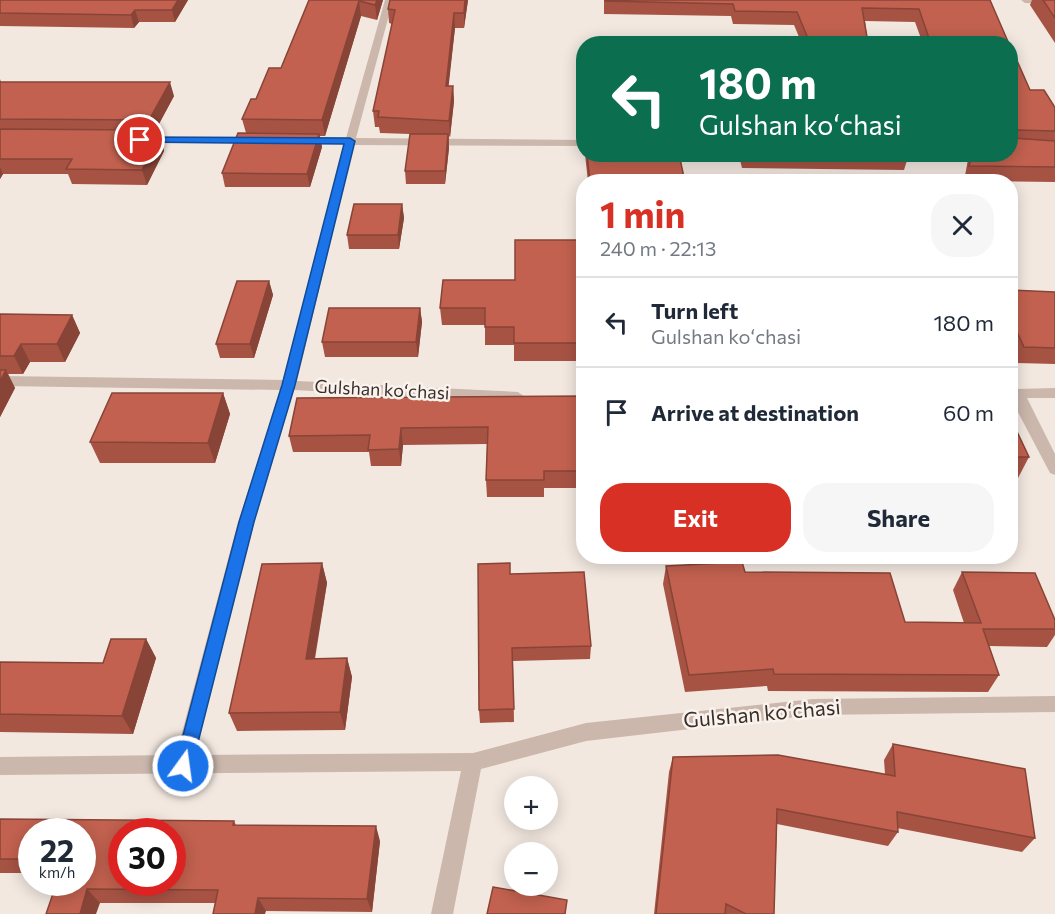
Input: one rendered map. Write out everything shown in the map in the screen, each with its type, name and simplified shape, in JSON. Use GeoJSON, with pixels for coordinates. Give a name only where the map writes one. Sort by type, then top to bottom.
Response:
{"type":"FeatureCollection","features":[{"type":"Feature","properties":{"kind":"street"},"geometry":{"type":"LineString","coordinates":[[183,766],[246,522],[289,385],[350,141],[389,0]]}},
{"type":"Feature","properties":{"kind":"street"},"geometry":{"type":"LineString","coordinates":[[1025,0],[1055,0]]}},
{"type":"Feature","properties":{"kind":"street"},"geometry":{"type":"LineString","coordinates":[[128,140],[268,140]]}},
{"type":"Feature","properties":{"kind":"street"},"geometry":{"type":"LineString","coordinates":[[292,141],[576,143]]}},
{"type":"Feature","properties":{"kind":"street","name":"Gulshan koʻchasi"},"geometry":{"type":"LineString","coordinates":[[0,381],[289,385],[538,398]]}},
{"type":"Feature","properties":{"kind":"street"},"geometry":{"type":"LineString","coordinates":[[1018,393],[1055,393]]}},
{"type":"Feature","properties":{"kind":"street"},"geometry":{"type":"LineString","coordinates":[[1018,400],[1055,469]]}},
{"type":"Feature","properties":{"kind":"street","name":"Gulshan koʻchasi"},"geometry":{"type":"LineString","coordinates":[[0,766],[473,762],[586,732],[813,707],[1055,704]]}},
{"type":"Feature","properties":{"kind":"street"},"geometry":{"type":"LineString","coordinates":[[442,914],[473,762]]}},
{"type":"Feature","properties":{"kind":"building"},"geometry":{"type":"Polygon","coordinates":[[[0,0],[178,0],[172,10],[135,10],[131,15],[0,13],[0,0]]]}},
{"type":"Feature","properties":{"kind":"building"},"geometry":{"type":"Polygon","coordinates":[[[309,0],[377,0],[375,5],[359,1],[322,120],[242,119],[251,99],[256,99],[269,68],[281,68],[309,0]]]}},
{"type":"Feature","properties":{"kind":"building"},"geometry":{"type":"Polygon","coordinates":[[[390,0],[465,0],[464,13],[454,13],[446,86],[453,86],[449,121],[378,117],[379,111],[373,111],[395,10],[388,9],[390,0]]]}},
{"type":"Feature","properties":{"kind":"building"},"geometry":{"type":"Polygon","coordinates":[[[990,0],[1006,36],[928,36],[919,9],[862,8],[867,36],[807,36],[797,12],[735,11],[733,4],[605,1],[990,0]]]}},
{"type":"Feature","properties":{"kind":"building"},"geometry":{"type":"Polygon","coordinates":[[[1043,0],[1055,0],[1055,18],[1043,0]]]}},
{"type":"Feature","properties":{"kind":"building"},"geometry":{"type":"Polygon","coordinates":[[[1018,63],[1030,90],[1044,90],[1055,107],[1055,131],[1018,130],[1018,63]]]}},
{"type":"Feature","properties":{"kind":"building"},"geometry":{"type":"Polygon","coordinates":[[[0,82],[170,82],[149,120],[0,119],[0,82]]]}},
{"type":"Feature","properties":{"kind":"building"},"geometry":{"type":"Polygon","coordinates":[[[0,129],[143,130],[140,136],[160,136],[142,170],[66,169],[72,159],[0,159],[0,129]]]}},
{"type":"Feature","properties":{"kind":"building"},"geometry":{"type":"Polygon","coordinates":[[[238,133],[319,134],[307,174],[222,173],[238,133]]]}},
{"type":"Feature","properties":{"kind":"building"},"geometry":{"type":"Polygon","coordinates":[[[410,134],[448,134],[445,171],[405,171],[410,134]]]}},
{"type":"Feature","properties":{"kind":"building"},"geometry":{"type":"Polygon","coordinates":[[[1018,138],[1055,141],[1055,167],[969,166],[970,162],[1018,162],[1018,138]]]}},
{"type":"Feature","properties":{"kind":"building"},"geometry":{"type":"Polygon","coordinates":[[[588,162],[681,162],[683,174],[589,174],[588,162]]]}},
{"type":"Feature","properties":{"kind":"building"},"geometry":{"type":"Polygon","coordinates":[[[354,204],[402,204],[398,235],[347,235],[354,204]]]}},
{"type":"Feature","properties":{"kind":"building"},"geometry":{"type":"Polygon","coordinates":[[[515,240],[576,240],[576,343],[514,343],[514,327],[485,327],[485,308],[440,308],[443,280],[515,280],[515,240]]]}},
{"type":"Feature","properties":{"kind":"building"},"geometry":{"type":"Polygon","coordinates":[[[237,281],[269,281],[250,344],[216,344],[237,281]]]}},
{"type":"Feature","properties":{"kind":"building"},"geometry":{"type":"Polygon","coordinates":[[[1018,290],[1055,292],[1055,348],[1024,347],[1018,334],[1018,290]]]}},
{"type":"Feature","properties":{"kind":"building"},"geometry":{"type":"Polygon","coordinates":[[[329,308],[420,308],[416,342],[322,342],[329,308]]]}},
{"type":"Feature","properties":{"kind":"building"},"geometry":{"type":"Polygon","coordinates":[[[0,314],[72,315],[57,344],[21,344],[14,356],[0,356],[0,314]]]}},
{"type":"Feature","properties":{"kind":"building"},"geometry":{"type":"Polygon","coordinates":[[[0,370],[6,370],[0,381],[0,370]]]}},
{"type":"Feature","properties":{"kind":"building"},"geometry":{"type":"Polygon","coordinates":[[[112,393],[223,393],[208,443],[90,442],[112,393]]]}},
{"type":"Feature","properties":{"kind":"building"},"geometry":{"type":"Polygon","coordinates":[[[576,396],[576,471],[544,471],[544,480],[486,480],[488,427],[401,428],[399,449],[368,450],[370,435],[289,436],[297,398],[576,396]]]}},
{"type":"Feature","properties":{"kind":"building"},"geometry":{"type":"Polygon","coordinates":[[[1018,434],[1029,457],[1018,457],[1018,434]]]}},
{"type":"Feature","properties":{"kind":"building"},"geometry":{"type":"Polygon","coordinates":[[[322,563],[306,659],[347,658],[340,712],[229,713],[262,564],[322,563]]]}},
{"type":"Feature","properties":{"kind":"building"},"geometry":{"type":"Polygon","coordinates":[[[510,563],[510,574],[584,572],[591,646],[512,648],[514,709],[479,710],[478,564],[510,563]]]}},
{"type":"Feature","properties":{"kind":"building"},"geometry":{"type":"Polygon","coordinates":[[[743,564],[745,572],[890,573],[905,622],[981,623],[962,572],[1035,573],[1055,620],[1055,629],[983,629],[999,675],[774,674],[773,669],[689,675],[666,566],[743,564]]]}},
{"type":"Feature","properties":{"kind":"building"},"geometry":{"type":"Polygon","coordinates":[[[111,639],[146,639],[122,716],[0,714],[0,662],[103,663],[111,639]]]}},
{"type":"Feature","properties":{"kind":"building"},"geometry":{"type":"Polygon","coordinates":[[[893,744],[1025,769],[1035,838],[897,812],[898,832],[777,809],[774,914],[746,914],[726,904],[725,914],[656,914],[673,757],[778,755],[895,776],[893,744]]]}},
{"type":"Feature","properties":{"kind":"building"},"geometry":{"type":"Polygon","coordinates":[[[0,819],[18,819],[18,859],[0,859],[0,819]]]}},
{"type":"Feature","properties":{"kind":"building"},"geometry":{"type":"Polygon","coordinates":[[[96,820],[108,820],[108,889],[96,889],[96,820]]]}},
{"type":"Feature","properties":{"kind":"building"},"geometry":{"type":"Polygon","coordinates":[[[186,821],[234,821],[233,825],[376,826],[367,899],[258,898],[255,914],[213,914],[218,890],[186,890],[186,821]]]}},
{"type":"Feature","properties":{"kind":"building"},"geometry":{"type":"Polygon","coordinates":[[[493,887],[504,889],[504,896],[544,896],[567,900],[565,914],[487,914],[493,887]]]}},
{"type":"Feature","properties":{"kind":"building"},"geometry":{"type":"Polygon","coordinates":[[[52,896],[85,896],[80,914],[46,914],[52,896]]]}},
{"type":"Feature","properties":{"kind":"route"},"geometry":{"type":"LineString","coordinates":[[140,140],[350,141],[289,385],[246,522],[183,766]]}}]}
